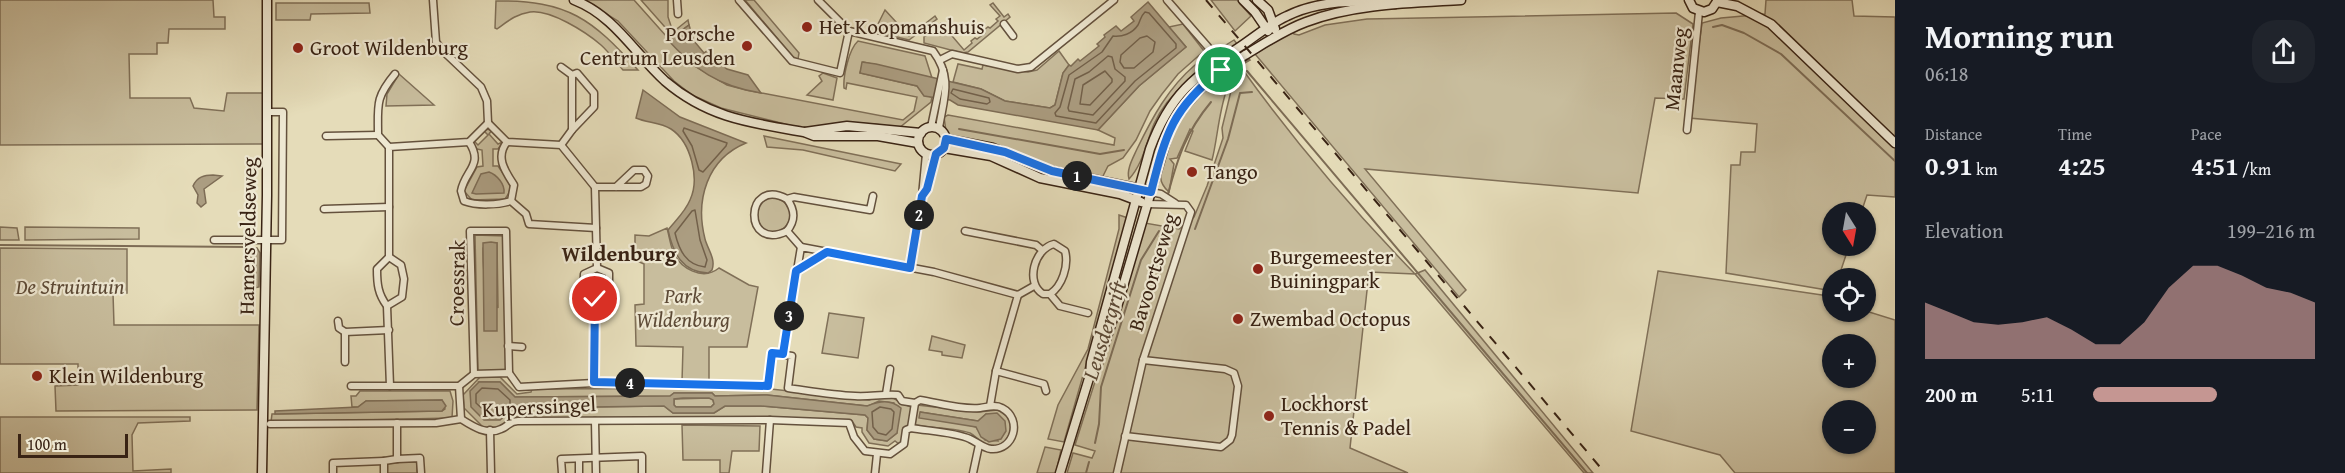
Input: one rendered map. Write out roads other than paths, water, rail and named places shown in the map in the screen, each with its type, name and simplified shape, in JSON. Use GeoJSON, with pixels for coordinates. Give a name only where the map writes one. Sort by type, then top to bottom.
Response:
{"type":"FeatureCollection","features":[{"type":"Feature","properties":{"kind":"street","name":"Hamersveldseweg"},"geometry":{"type":"LineString","coordinates":[[262,473],[267,0]]}},
{"type":"Feature","properties":{"kind":"street"},"geometry":{"type":"LineString","coordinates":[[433,0],[436,42],[481,87],[487,101],[488,123],[507,142],[561,144],[595,187],[597,268]]}},
{"type":"Feature","properties":{"kind":"street"},"geometry":{"type":"LineString","coordinates":[[574,0],[591,8],[616,26],[663,80],[694,103],[729,118],[804,132],[814,136],[878,136],[918,143]]}},
{"type":"Feature","properties":{"kind":"street"},"geometry":{"type":"LineString","coordinates":[[677,0],[678,14]]}},
{"type":"Feature","properties":{"kind":"street"},"geometry":{"type":"LineString","coordinates":[[740,0],[792,61],[840,73],[849,31]]}},
{"type":"Feature","properties":{"kind":"street"},"geometry":{"type":"LineString","coordinates":[[818,0],[849,31],[933,51],[943,69],[935,128],[945,144],[991,156],[1040,178],[1120,194],[1147,204]]}},
{"type":"Feature","properties":{"kind":"street"},"geometry":{"type":"LineString","coordinates":[[939,60],[952,54],[1018,69],[1031,67],[1114,0]]}},
{"type":"Feature","properties":{"kind":"street"},"geometry":{"type":"LineString","coordinates":[[1167,0],[1208,47]]}},
{"type":"Feature","properties":{"kind":"street"},"geometry":{"type":"LineString","coordinates":[[1243,0],[1265,29],[1276,36]]}},
{"type":"Feature","properties":{"kind":"street"},"geometry":{"type":"LineString","coordinates":[[1257,0],[1268,10],[1276,36]]}},
{"type":"Feature","properties":{"kind":"street"},"geometry":{"type":"LineString","coordinates":[[1090,375],[1098,363],[1118,307],[1170,127],[1185,103],[1221,70],[1276,36],[1317,18],[1395,4],[1461,0]]}},
{"type":"Feature","properties":{"kind":"street"},"geometry":{"type":"LineString","coordinates":[[1689,0],[1693,8],[1699,12],[1710,11],[1718,1],[1737,6],[1771,24],[1895,143]]}},
{"type":"Feature","properties":{"kind":"street"},"geometry":{"type":"LineString","coordinates":[[1060,473],[1090,375],[1091,362],[1159,123],[1174,101],[1201,73],[1289,15],[1314,7],[1372,1],[1395,4]]}},
{"type":"Feature","properties":{"kind":"street","name":"Maanweg"},"geometry":{"type":"LineString","coordinates":[[1687,130],[1699,12]]}},
{"type":"Feature","properties":{"kind":"street"},"geometry":{"type":"LineString","coordinates":[[1004,24],[1013,36]]}},
{"type":"Feature","properties":{"kind":"street"},"geometry":{"type":"LineString","coordinates":[[561,67],[572,75]]}},
{"type":"Feature","properties":{"kind":"street"},"geometry":{"type":"LineString","coordinates":[[561,144],[594,107],[594,93],[577,73],[572,75]]}},
{"type":"Feature","properties":{"kind":"street"},"geometry":{"type":"LineString","coordinates":[[390,386],[387,306],[377,287],[377,268],[388,257],[389,147],[378,135],[378,100],[384,86],[395,74]]}},
{"type":"Feature","properties":{"kind":"street"},"geometry":{"type":"LineString","coordinates":[[572,75],[572,130]]}},
{"type":"Feature","properties":{"kind":"street"},"geometry":{"type":"LineString","coordinates":[[214,240],[282,240],[283,112],[267,112]]}},
{"type":"Feature","properties":{"kind":"street"},"geometry":{"type":"LineString","coordinates":[[389,147],[469,142],[488,123]]}},
{"type":"Feature","properties":{"kind":"street"},"geometry":{"type":"LineString","coordinates":[[804,132],[830,127],[863,126],[921,133],[935,128]]}},
{"type":"Feature","properties":{"kind":"street"},"geometry":{"type":"LineString","coordinates":[[921,133],[918,143],[920,149],[926,154],[936,154]]}},
{"type":"Feature","properties":{"kind":"street"},"geometry":{"type":"LineString","coordinates":[[326,136],[378,135]]}},
{"type":"Feature","properties":{"kind":"street"},"geometry":{"type":"LineString","coordinates":[[469,142],[474,150],[474,166],[462,186],[464,201],[500,203],[511,201]]}},
{"type":"Feature","properties":{"kind":"street"},"geometry":{"type":"LineString","coordinates":[[507,142],[502,149],[502,166],[514,185],[511,201]]}},
{"type":"Feature","properties":{"kind":"street"},"geometry":{"type":"LineString","coordinates":[[945,144],[999,150],[1052,171],[1151,192]]}},
{"type":"Feature","properties":{"kind":"street"},"geometry":{"type":"LineString","coordinates":[[922,196],[927,189],[936,154],[945,144]]}},
{"type":"Feature","properties":{"kind":"street"},"geometry":{"type":"LineString","coordinates":[[910,268],[922,196],[926,154]]}},
{"type":"Feature","properties":{"kind":"street"},"geometry":{"type":"LineString","coordinates":[[595,187],[644,186],[648,179],[646,173],[640,168],[632,170],[616,186]]}},
{"type":"Feature","properties":{"kind":"street","name":"Bavoortseweg"},"geometry":{"type":"LineString","coordinates":[[1151,192],[1161,194],[1176,203]]}},
{"type":"Feature","properties":{"kind":"street"},"geometry":{"type":"LineString","coordinates":[[768,195],[779,195],[787,199],[793,207],[794,218],[787,231],[775,236],[766,234],[754,223],[755,206],[768,195]]}},
{"type":"Feature","properties":{"kind":"street"},"geometry":{"type":"LineString","coordinates":[[787,199],[794,197],[870,210],[873,196]]}},
{"type":"Feature","properties":{"kind":"street"},"geometry":{"type":"LineString","coordinates":[[511,201],[526,214],[529,224],[596,228]]}},
{"type":"Feature","properties":{"kind":"street","name":"Bavoortseweg"},"geometry":{"type":"LineString","coordinates":[[1117,473],[1143,360],[1191,212],[1186,205],[1176,203],[1147,204]]}},
{"type":"Feature","properties":{"kind":"street"},"geometry":{"type":"LineString","coordinates":[[324,209],[389,207]]}},
{"type":"Feature","properties":{"kind":"street","name":"Croessrak"},"geometry":{"type":"LineString","coordinates":[[474,374],[470,231],[506,231],[509,373]]}},
{"type":"Feature","properties":{"kind":"street"},"geometry":{"type":"LineString","coordinates":[[787,231],[801,247],[934,272],[1018,295]]}},
{"type":"Feature","properties":{"kind":"street"},"geometry":{"type":"LineString","coordinates":[[964,231],[1036,246],[1042,250]]}},
{"type":"Feature","properties":{"kind":"street"},"geometry":{"type":"LineString","coordinates":[[1054,244],[1065,251],[1067,263],[1058,288],[1050,294],[1043,294],[1034,286],[1037,260],[1042,250],[1054,244]]}},
{"type":"Feature","properties":{"kind":"street"},"geometry":{"type":"LineString","coordinates":[[801,247],[783,354],[792,356],[788,388],[852,396],[898,395],[902,401],[915,403],[920,400],[978,409],[990,406],[1000,407],[1009,413],[1014,422],[1014,433],[1009,442],[1000,448],[989,449],[969,438],[911,428],[906,430],[904,444],[896,451],[890,454],[877,454],[874,473]]}},
{"type":"Feature","properties":{"kind":"street"},"geometry":{"type":"LineString","coordinates":[[796,271],[827,252]]}},
{"type":"Feature","properties":{"kind":"street"},"geometry":{"type":"LineString","coordinates":[[387,306],[402,297],[404,279],[400,265],[388,257]]}},
{"type":"Feature","properties":{"kind":"street"},"geometry":{"type":"LineString","coordinates":[[597,268],[609,273],[609,294],[595,299],[584,293],[584,274],[597,268]]}},
{"type":"Feature","properties":{"kind":"street"},"geometry":{"type":"LineString","coordinates":[[990,406],[996,371],[1018,295],[1034,286]]}},
{"type":"Feature","properties":{"kind":"street"},"geometry":{"type":"LineString","coordinates":[[1050,294],[1060,306],[1088,313]]}},
{"type":"Feature","properties":{"kind":"street"},"geometry":{"type":"LineString","coordinates":[[594,382],[595,299]]}},
{"type":"Feature","properties":{"kind":"street"},"geometry":{"type":"LineString","coordinates":[[338,321],[339,328],[345,332],[389,330]]}},
{"type":"Feature","properties":{"kind":"street"},"geometry":{"type":"LineString","coordinates":[[345,332],[345,362]]}},
{"type":"Feature","properties":{"kind":"street"},"geometry":{"type":"LineString","coordinates":[[508,346],[522,347]]}},
{"type":"Feature","properties":{"kind":"street","name":"Kuperssingel"},"geometry":{"type":"LineString","coordinates":[[351,386],[459,386],[474,374],[509,373],[519,387],[594,382],[768,386],[772,353],[783,354]]}},
{"type":"Feature","properties":{"kind":"street","name":"Bavoortseweg"},"geometry":{"type":"LineString","coordinates":[[1125,436],[1221,447],[1230,440],[1232,435],[1238,386],[1234,373],[1225,369],[1143,360]]}},
{"type":"Feature","properties":{"kind":"street"},"geometry":{"type":"LineString","coordinates":[[886,394],[890,369]]}},
{"type":"Feature","properties":{"kind":"street"},"geometry":{"type":"LineString","coordinates":[[996,371],[1044,384],[1046,391]]}},
{"type":"Feature","properties":{"kind":"street","name":"Kuperssingel"},"geometry":{"type":"LineString","coordinates":[[459,386],[460,419]]}},
{"type":"Feature","properties":{"kind":"street"},"geometry":{"type":"LineString","coordinates":[[911,428],[915,403]]}},
{"type":"Feature","properties":{"kind":"street","name":"Kuperssingel"},"geometry":{"type":"LineString","coordinates":[[270,424],[436,423],[460,419],[480,430],[500,430],[511,421],[770,420],[849,423],[854,437],[865,451],[877,454]]}},
{"type":"Feature","properties":{"kind":"street"},"geometry":{"type":"LineString","coordinates":[[766,473],[770,420]]}},
{"type":"Feature","properties":{"kind":"street"},"geometry":{"type":"LineString","coordinates":[[595,421],[596,473]]}},
{"type":"Feature","properties":{"kind":"street"},"geometry":{"type":"LineString","coordinates":[[397,423],[397,459]]}},
{"type":"Feature","properties":{"kind":"street"},"geometry":{"type":"LineString","coordinates":[[490,430],[490,473]]}},
{"type":"Feature","properties":{"kind":"street"},"geometry":{"type":"LineString","coordinates":[[973,473],[979,445]]}},
{"type":"Feature","properties":{"kind":"street"},"geometry":{"type":"LineString","coordinates":[[562,473],[561,459],[642,456],[642,473]]}},
{"type":"Feature","properties":{"kind":"street"},"geometry":{"type":"LineString","coordinates":[[333,473],[333,463],[420,458],[421,473]]}},
{"type":"Feature","properties":{"kind":"street"},"geometry":{"type":"LineString","coordinates":[[579,459],[579,473]]}},
{"type":"Feature","properties":{"kind":"street"},"geometry":{"type":"LineString","coordinates":[[384,461],[384,473]]}},
{"type":"Feature","properties":{"kind":"water"},"geometry":{"type":"Polygon","coordinates":[[[1148,2],[1186,47],[1139,86],[1098,130],[958,105],[950,100],[924,96],[917,86],[860,73],[862,62],[876,64],[981,89],[1005,101],[1050,108],[1055,105],[1063,73],[1069,65],[1071,66],[1078,59],[1080,61],[1099,46],[1097,44],[1105,37],[1104,35],[1116,26],[1121,31],[1134,21],[1131,17],[1148,2]]]}},
{"type":"Feature","properties":{"kind":"water"},"geometry":{"type":"Polygon","coordinates":[[[689,25],[694,41],[704,53],[708,50],[715,60],[727,69],[748,75],[761,93],[732,86],[708,75],[697,68],[666,38],[666,28],[674,36],[689,25]]]}},
{"type":"Feature","properties":{"kind":"water"},"geometry":{"type":"Polygon","coordinates":[[[643,90],[680,117],[746,143],[722,159],[707,182],[703,196],[702,224],[713,262],[712,270],[708,273],[699,272],[685,265],[673,246],[668,230],[690,200],[694,172],[688,152],[678,135],[662,125],[636,118],[643,90]]]}},
{"type":"Feature","properties":{"kind":"water"},"geometry":{"type":"Polygon","coordinates":[[[489,172],[500,180],[504,193],[472,193],[481,174],[489,172]]]}},
{"type":"Feature","properties":{"kind":"water"},"geometry":{"type":"Polygon","coordinates":[[[222,176],[204,189],[206,203],[201,207],[197,203],[198,195],[193,186],[201,177],[222,176]]]}},
{"type":"Feature","properties":{"kind":"water"},"geometry":{"type":"Polygon","coordinates":[[[483,243],[497,243],[497,331],[484,331],[483,243]]]}},
{"type":"Feature","properties":{"kind":"water"},"geometry":{"type":"Polygon","coordinates":[[[248,247],[257,248],[260,253],[259,287],[249,289],[247,285],[248,247]]]}},
{"type":"Feature","properties":{"kind":"water"},"geometry":{"type":"Polygon","coordinates":[[[479,382],[500,382],[515,397],[670,396],[674,393],[712,393],[715,396],[767,395],[867,406],[885,402],[893,403],[901,408],[897,433],[887,441],[874,439],[867,430],[868,418],[865,415],[761,406],[725,406],[714,413],[673,413],[664,406],[515,408],[500,420],[484,420],[471,407],[470,391],[479,382]],[[709,398],[674,399],[674,405],[676,407],[711,407],[714,404],[709,398]]]}},
{"type":"Feature","properties":{"kind":"water"},"geometry":{"type":"Polygon","coordinates":[[[442,400],[446,406],[442,411],[275,414],[275,411],[358,407],[366,401],[442,400]]]}},
{"type":"Feature","properties":{"kind":"water"},"geometry":{"type":"Polygon","coordinates":[[[920,412],[978,421],[986,414],[997,413],[1005,421],[1006,431],[1001,439],[989,442],[981,437],[976,427],[919,418],[920,412]]]}},
{"type":"Feature","properties":{"kind":"waterway"},"geometry":{"type":"LineString","coordinates":[[1713,27],[1722,25],[1744,33],[1781,54],[1895,161]]}},
{"type":"Feature","properties":{"kind":"waterway"},"geometry":{"type":"LineString","coordinates":[[1247,71],[1587,473]]}},
{"type":"Feature","properties":{"kind":"waterway"},"geometry":{"type":"LineString","coordinates":[[1195,229],[1228,139],[1240,93],[1252,92]]}},
{"type":"Feature","properties":{"kind":"waterway","name":"Leusdergrift"},"geometry":{"type":"LineString","coordinates":[[1168,194],[1184,145],[1195,124],[1211,102]]}},
{"type":"Feature","properties":{"kind":"waterway"},"geometry":{"type":"LineString","coordinates":[[959,129],[1100,154],[1124,150]]}},
{"type":"Feature","properties":{"kind":"waterway","name":"Leusdergrift"},"geometry":{"type":"LineString","coordinates":[[1095,443],[1099,424],[1101,387],[1141,260],[1159,231]]}},
{"type":"Feature","properties":{"kind":"waterway"},"geometry":{"type":"LineString","coordinates":[[0,245],[248,247]]}},
{"type":"Feature","properties":{"kind":"waterway","name":"Leusdergrift"},"geometry":{"type":"LineString","coordinates":[[1086,473],[1089,462]]}},
{"type":"Feature","properties":{"kind":"railway"},"geometry":{"type":"LineString","coordinates":[[1206,0],[1605,473]]}},
{"type":"Feature","properties":{"kind":"place","name":"Het Koopmanshuis"},"geometry":{"type":"Point","coordinates":[807,27]}},
{"type":"Feature","properties":{"kind":"place","name":"Porsche Centrum Leusden"},"geometry":{"type":"Point","coordinates":[747,46]}},
{"type":"Feature","properties":{"kind":"place","name":"Groot Wildenburg"},"geometry":{"type":"Point","coordinates":[298,48]}},
{"type":"Feature","properties":{"kind":"place","name":"Tango"},"geometry":{"type":"Point","coordinates":[1192,172]}},
{"type":"Feature","properties":{"kind":"place","name":"Burgemeester Buiningpark"},"geometry":{"type":"Point","coordinates":[1258,269]}},
{"type":"Feature","properties":{"kind":"place","name":"Zwembad Octopus"},"geometry":{"type":"Point","coordinates":[1238,319]}},
{"type":"Feature","properties":{"kind":"place","name":"Klein Wildenburg"},"geometry":{"type":"Point","coordinates":[37,376]}},
{"type":"Feature","properties":{"kind":"place","name":"Lockhorst Tennis & Padel"},"geometry":{"type":"Point","coordinates":[1269,416]}},
{"type":"Feature","properties":{"kind":"district","name":"Wildenburg"},"geometry":{"type":"Point","coordinates":[619,253]}},
{"type":"Feature","properties":{"kind":"park label","name":"De Struintuin"},"geometry":{"type":"Point","coordinates":[70,287]}},
{"type":"Feature","properties":{"kind":"park label","name":"Park Wildenburg"},"geometry":{"type":"Point","coordinates":[683,308]}}]}
